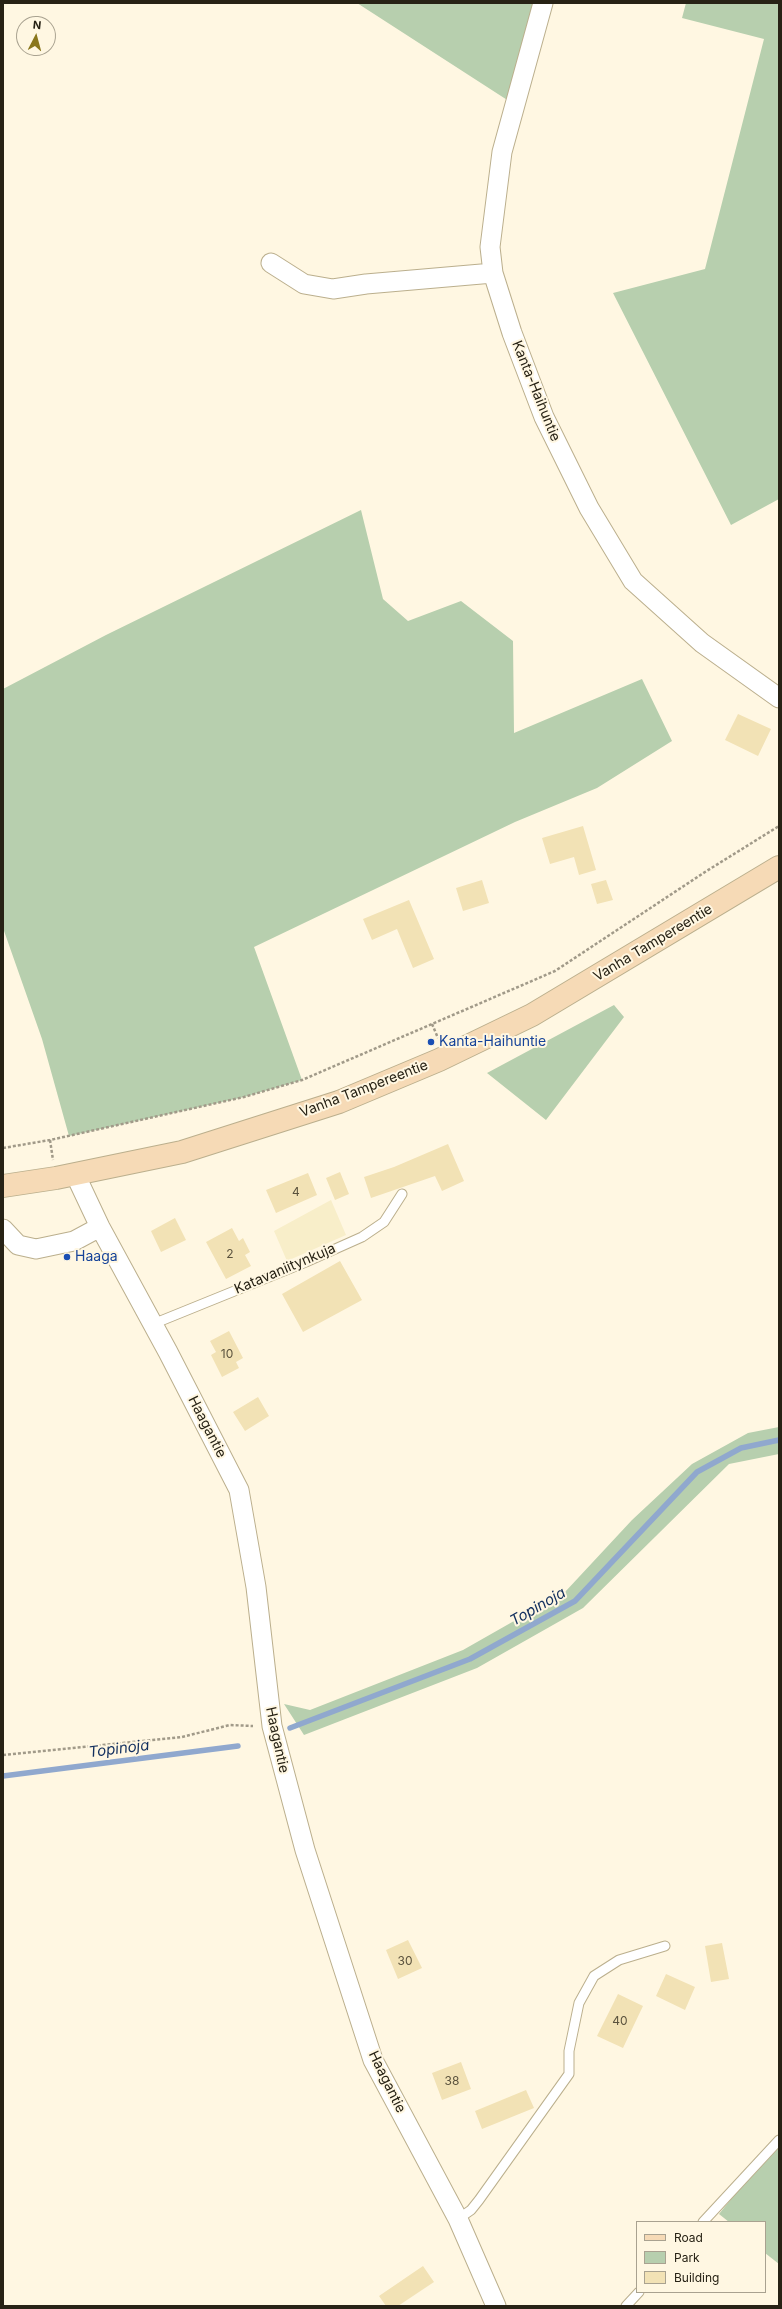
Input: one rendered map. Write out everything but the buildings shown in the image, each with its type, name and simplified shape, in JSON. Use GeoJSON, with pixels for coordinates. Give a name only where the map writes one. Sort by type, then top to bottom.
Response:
{"type":"FeatureCollection","features":[{"type":"Feature","properties":{"kind":"main road","name":"Vanha Tampereentie"},"geometry":{"type":"LineString","coordinates":[[3,1186],[75,1174],[182,1152],[339,1102],[439,1060],[532,1015],[779,867]]}},
{"type":"Feature","properties":{"kind":"street","name":"Kanta-Haihuntie"},"geometry":{"type":"LineString","coordinates":[[543,3],[502,152],[490,247],[493,274],[512,333],[544,417],[589,508],[633,581],[702,643],[779,698]]}},
{"type":"Feature","properties":{"kind":"street"},"geometry":{"type":"LineString","coordinates":[[271,264],[304,284],[333,290],[366,284],[493,274]]}},
{"type":"Feature","properties":{"kind":"street","name":"Haagantie"},"geometry":{"type":"LineString","coordinates":[[75,1174],[100,1227],[153,1324],[239,1490],[256,1587],[272,1726],[305,1850],[373,2060],[458,2219],[496,2306]]}},
{"type":"Feature","properties":{"kind":"street"},"geometry":{"type":"LineString","coordinates":[[3,1229],[18,1245],[36,1249],[74,1241],[100,1227]]}},
{"type":"Feature","properties":{"kind":"lane","name":"Katavaniitynkuja"},"geometry":{"type":"LineString","coordinates":[[153,1324],[306,1262],[362,1236],[384,1222],[402,1194]]}},
{"type":"Feature","properties":{"kind":"lane"},"geometry":{"type":"LineString","coordinates":[[458,2219],[471,2210],[479,2200],[569,2074],[570,2051],[579,2003],[594,1976],[619,1960],[665,1946]]}},
{"type":"Feature","properties":{"kind":"lane"},"geometry":{"type":"LineString","coordinates":[[704,2221],[779,2140]]}},
{"type":"Feature","properties":{"kind":"lane"},"geometry":{"type":"LineString","coordinates":[[626,2306],[638,2293]]}},
{"type":"Feature","properties":{"kind":"path"},"geometry":{"type":"LineString","coordinates":[[3,1148],[50,1140],[244,1097],[302,1080],[555,971],[779,826]]}},
{"type":"Feature","properties":{"kind":"path"},"geometry":{"type":"LineString","coordinates":[[432,1024],[438,1038],[434,1040]]}},
{"type":"Feature","properties":{"kind":"path"},"geometry":{"type":"LineString","coordinates":[[3,1755],[182,1737],[230,1725],[272,1726]]}},
{"type":"Feature","properties":{"kind":"green space"},"geometry":{"type":"Polygon","coordinates":[[[357,3],[537,3],[515,105],[357,3]]]}},
{"type":"Feature","properties":{"kind":"green space"},"geometry":{"type":"Polygon","coordinates":[[[686,3],[779,3],[779,499],[731,525],[613,293],[705,269],[764,39],[682,18],[686,3]]]}},
{"type":"Feature","properties":{"kind":"green space"},"geometry":{"type":"Polygon","coordinates":[[[361,510],[383,599],[408,621],[461,601],[513,641],[514,733],[642,679],[672,741],[597,788],[515,822],[254,947],[302,1080],[244,1097],[69,1136],[42,1039],[3,928],[3,689],[106,635],[361,510]]]}},
{"type":"Feature","properties":{"kind":"green space"},"geometry":{"type":"Polygon","coordinates":[[[614,1005],[624,1017],[546,1120],[487,1073],[614,1005]]]}},
{"type":"Feature","properties":{"kind":"green space"},"geometry":{"type":"Polygon","coordinates":[[[779,1427],[779,1454],[729,1464],[583,1608],[477,1668],[304,1735],[284,1704],[310,1710],[463,1650],[565,1592],[632,1520],[692,1464],[748,1433],[779,1427]]]}},
{"type":"Feature","properties":{"kind":"green space"},"geometry":{"type":"Polygon","coordinates":[[[779,2140],[779,2264],[766,2254],[766,2221],[728,2221],[719,2214],[779,2140]]]}},
{"type":"Feature","properties":{"kind":"sand"},"geometry":{"type":"Polygon","coordinates":[[[331,1200],[346,1235],[287,1261],[274,1231],[331,1200]]]}},
{"type":"Feature","properties":{"kind":"waterway","name":"Topinoja"},"geometry":{"type":"LineString","coordinates":[[290,1728],[470,1659],[575,1601],[697,1472],[741,1448],[779,1440]]}},
{"type":"Feature","properties":{"kind":"waterway","name":"Topinoja"},"geometry":{"type":"LineString","coordinates":[[3,1776],[238,1746]]}},
{"type":"Feature","properties":{"kind":"place","name":"Kanta-Haihuntie"},"geometry":{"type":"Point","coordinates":[431,1042]}},
{"type":"Feature","properties":{"kind":"place","name":"Haaga"},"geometry":{"type":"Point","coordinates":[67,1257]}}]}
